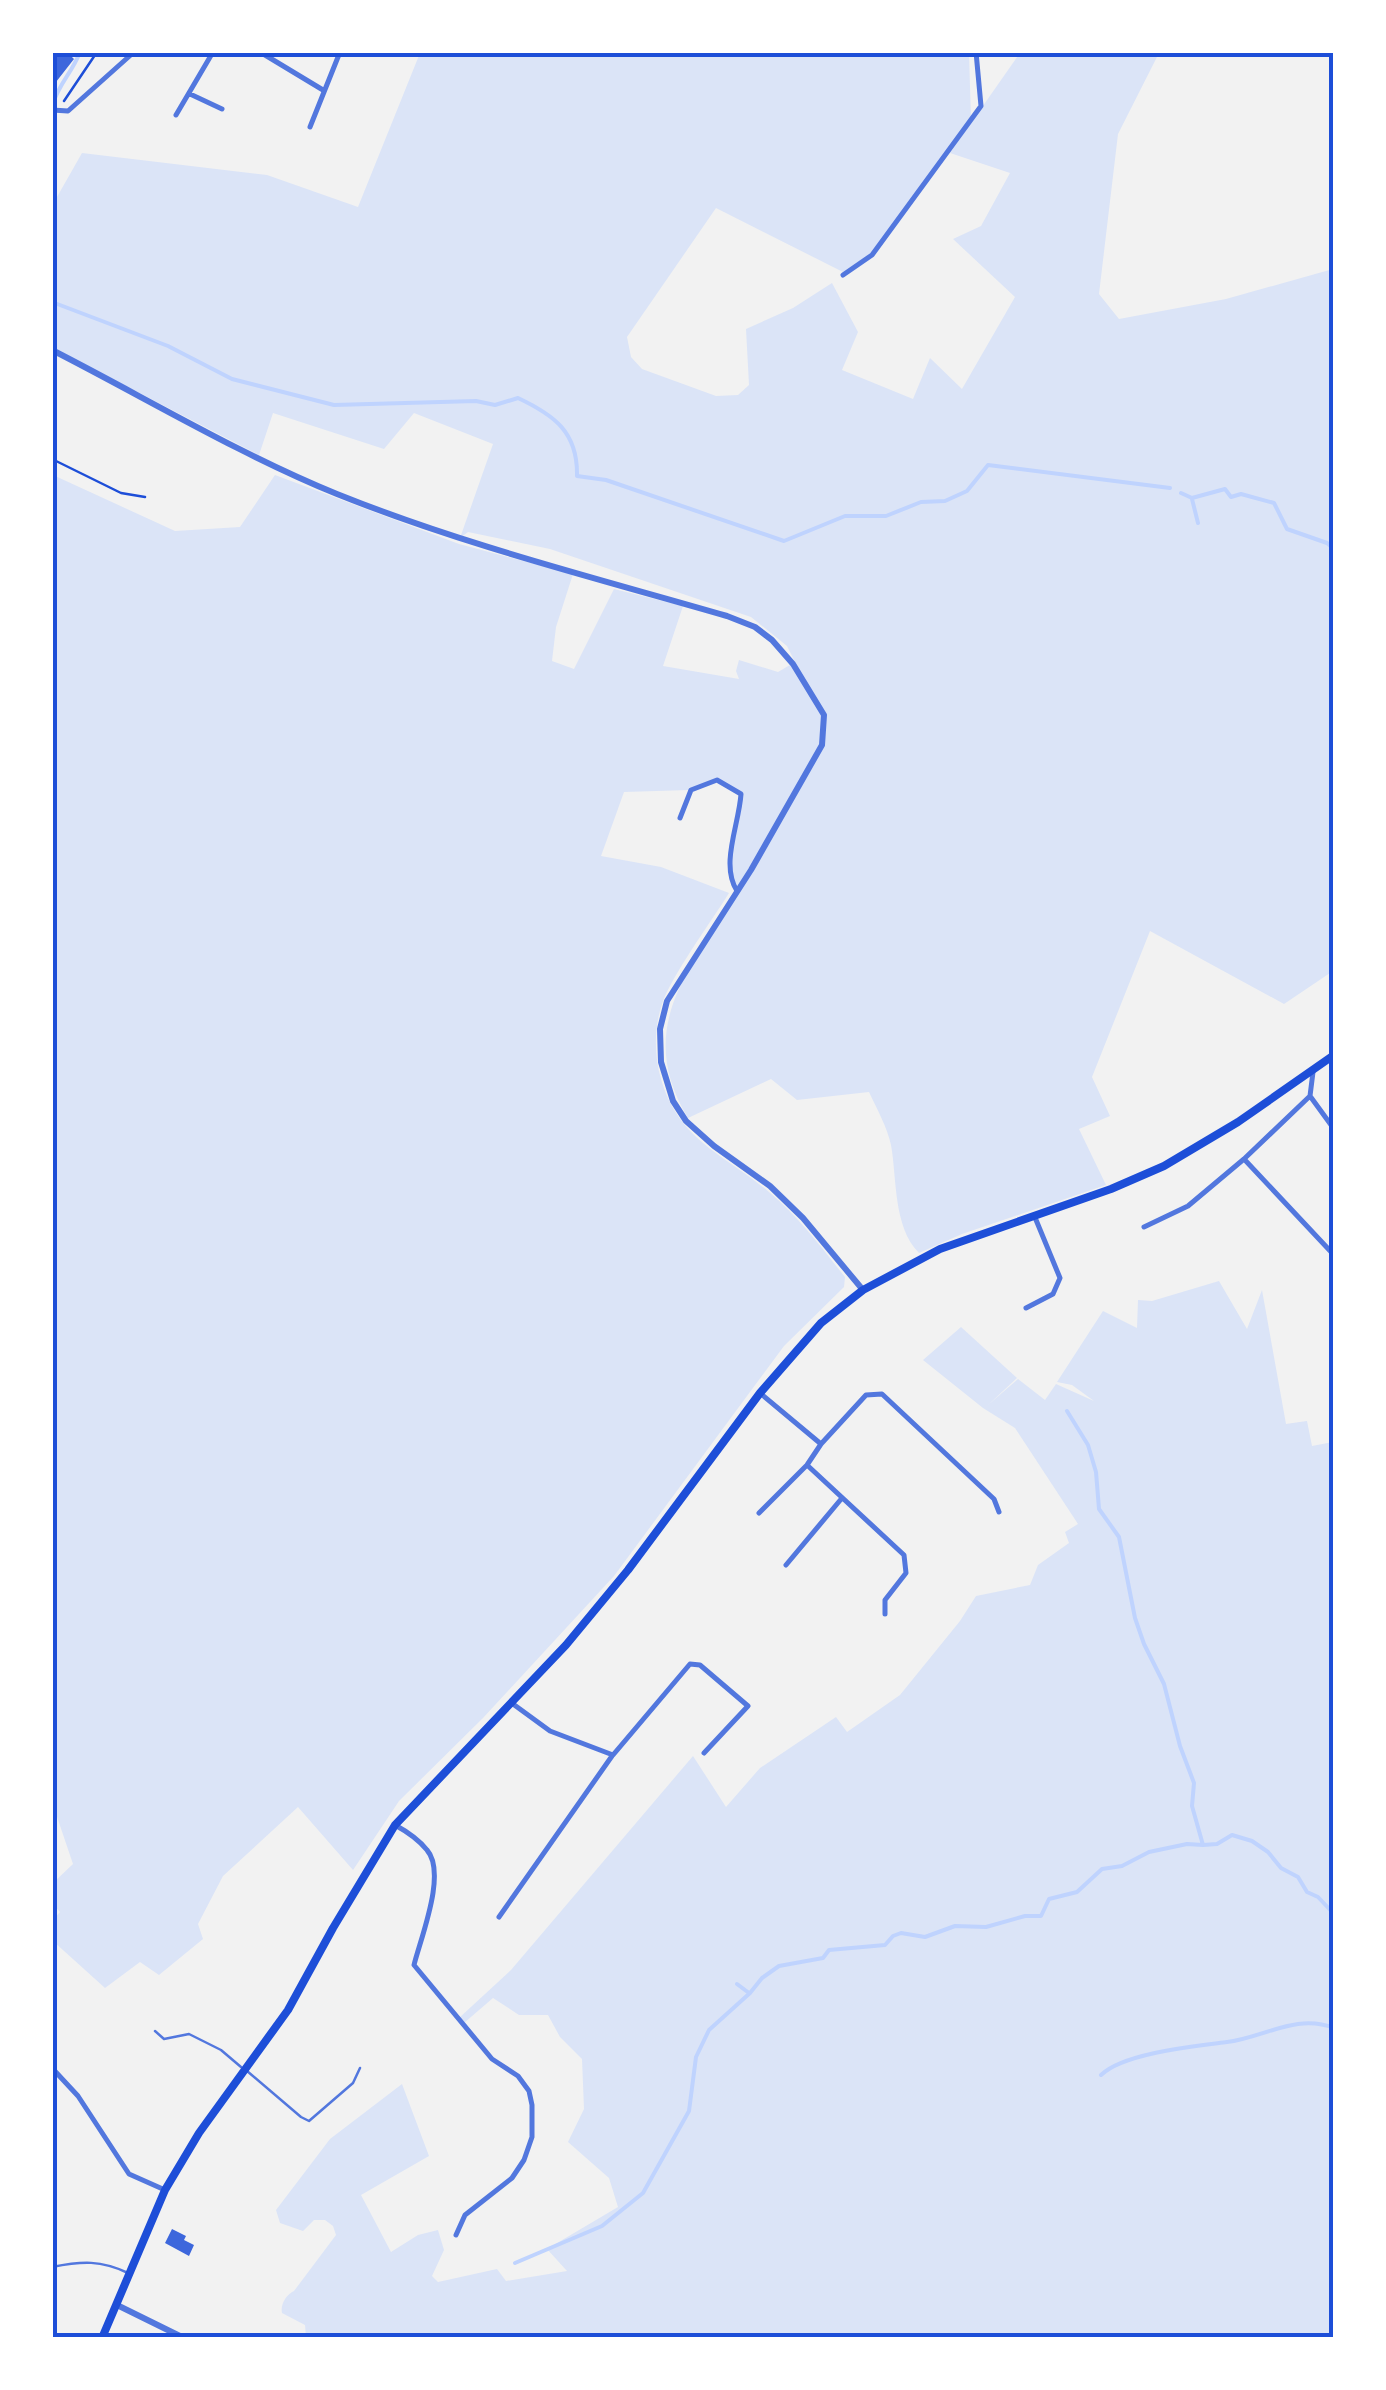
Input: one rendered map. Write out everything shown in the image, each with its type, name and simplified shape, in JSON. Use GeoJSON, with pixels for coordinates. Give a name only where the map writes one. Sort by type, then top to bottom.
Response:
{"type":"FeatureCollection","features":[{"type":"Feature","properties":{"kind":"main road"},"geometry":{"type":"LineString","coordinates":[[102,2338],[165,2190],[199,2133],[288,2010],[396,1825],[512,1704],[628,1570],[760,1393],[820,1323],[863,1290],[940,1250],[1164,1166],[1238,1122],[1334,1055]]}},
{"type":"Feature","properties":{"kind":"street"},"geometry":{"type":"LineString","coordinates":[[57,111],[134,52]]}},
{"type":"Feature","properties":{"kind":"street"},"geometry":{"type":"LineString","coordinates":[[176,115],[213,52]]}},
{"type":"Feature","properties":{"kind":"street"},"geometry":{"type":"LineString","coordinates":[[260,52],[323,90]]}},
{"type":"Feature","properties":{"kind":"street"},"geometry":{"type":"LineString","coordinates":[[310,127],[340,52]]}},
{"type":"Feature","properties":{"kind":"street"},"geometry":{"type":"LineString","coordinates":[[843,275],[872,256],[981,106],[976,52]]}},
{"type":"Feature","properties":{"kind":"street"},"geometry":{"type":"LineString","coordinates":[[190,94],[222,109]]}},
{"type":"Feature","properties":{"kind":"street"},"geometry":{"type":"LineString","coordinates":[[52,350],[258,458],[334,493],[462,541],[727,616],[755,627],[772,640],[824,715],[822,745],[667,1001],[660,1029],[661,1062],[673,1101],[694,1128],[770,1186],[803,1218],[863,1290]]}},
{"type":"Feature","properties":{"kind":"street"},"geometry":{"type":"LineString","coordinates":[[680,818],[691,790],[718,780],[741,794],[740,818],[729,856],[730,879],[737,890]]}},
{"type":"Feature","properties":{"kind":"street"},"geometry":{"type":"LineString","coordinates":[[1144,1227],[1188,1206],[1244,1159],[1310,1096],[1313,1069]]}},
{"type":"Feature","properties":{"kind":"street"},"geometry":{"type":"LineString","coordinates":[[1310,1096],[1334,1128]]}},
{"type":"Feature","properties":{"kind":"street"},"geometry":{"type":"LineString","coordinates":[[1244,1159],[1334,1256]]}},
{"type":"Feature","properties":{"kind":"street"},"geometry":{"type":"LineString","coordinates":[[1026,1308],[1052,1294],[1060,1278],[1034,1215]]}},
{"type":"Feature","properties":{"kind":"street"},"geometry":{"type":"LineString","coordinates":[[760,1393],[822,1444]]}},
{"type":"Feature","properties":{"kind":"street"},"geometry":{"type":"LineString","coordinates":[[760,1513],[866,1395],[882,1394],[994,1499],[999,1512]]}},
{"type":"Feature","properties":{"kind":"street"},"geometry":{"type":"LineString","coordinates":[[807,1465],[904,1555],[906,1572],[886,1600],[885,1614]]}},
{"type":"Feature","properties":{"kind":"street"},"geometry":{"type":"LineString","coordinates":[[786,1566],[842,1498]]}},
{"type":"Feature","properties":{"kind":"street"},"geometry":{"type":"LineString","coordinates":[[499,1917],[613,1755],[690,1664],[700,1665],[748,1706],[704,1754]]}},
{"type":"Feature","properties":{"kind":"street"},"geometry":{"type":"LineString","coordinates":[[512,1704],[550,1730],[613,1755]]}},
{"type":"Feature","properties":{"kind":"street"},"geometry":{"type":"LineString","coordinates":[[396,1825],[429,1851],[435,1868],[434,1890],[414,1964],[492,2058],[518,2076],[529,2091],[532,2105],[532,2137],[524,2160],[512,2178],[465,2215],[456,2234]]}},
{"type":"Feature","properties":{"kind":"street"},"geometry":{"type":"LineString","coordinates":[[52,2068],[78,2096],[129,2174],[165,2190]]}},
{"type":"Feature","properties":{"kind":"street"},"geometry":{"type":"LineString","coordinates":[[116,2305],[184,2338]]}},
{"type":"Feature","properties":{"kind":"lane"},"geometry":{"type":"LineString","coordinates":[[155,2032],[164,2039],[189,2034],[221,2050],[309,2121],[353,2082],[360,2068]]}},
{"type":"Feature","properties":{"kind":"lane"},"geometry":{"type":"LineString","coordinates":[[52,2266],[90,2260],[106,2262],[130,2274]]}},
{"type":"Feature","properties":{"kind":"path"},"geometry":{"type":"LineString","coordinates":[[57,111],[96,52]]}},
{"type":"Feature","properties":{"kind":"path"},"geometry":{"type":"LineString","coordinates":[[52,459],[122,494],[145,497]]}},
{"type":"Feature","properties":{"kind":"shaded area"},"geometry":{"type":"Polygon","coordinates":[[[420,53],[969,53],[971,120],[870,254],[843,272],[716,208],[627,337],[631,357],[642,369],[716,396],[738,395],[749,385],[746,329],[793,308],[832,283],[858,332],[842,370],[913,399],[930,358],[962,389],[1015,297],[953,239],[981,226],[1010,173],[950,153],[1020,53],[1159,53],[1118,134],[1099,294],[1119,319],[1226,299],[1333,269],[1333,971],[1284,1004],[1150,931],[1092,1077],[1110,1116],[1079,1129],[1106,1185],[962,1234],[919,1253],[904,1230],[891,1145],[869,1092],[797,1100],[771,1079],[688,1118],[672,1085],[666,1055],[667,1027],[687,973],[737,891],[731,856],[742,793],[717,779],[689,790],[624,792],[601,856],[661,867],[729,893],[662,1004],[656,1051],[669,1100],[691,1132],[769,1192],[800,1222],[845,1277],[844,1287],[784,1346],[614,1576],[483,1718],[399,1801],[353,1870],[298,1807],[223,1876],[198,1924],[203,1939],[159,1975],[140,1962],[105,1988],[53,1941],[53,1920],[60,1912],[53,1904],[53,1883],[73,1864],[52,1802],[53,475],[175,531],[240,527],[275,475],[459,544],[573,574],[556,627],[552,661],[574,669],[614,589],[683,606],[663,666],[739,679],[739,660],[778,672],[795,662],[787,646],[751,617],[550,549],[468,532],[460,538],[493,444],[414,413],[384,449],[273,413],[259,455],[53,348],[53,204],[82,153],[267,175],[358,207],[420,53]]]}},
{"type":"Feature","properties":{"kind":"shaded area"},"geometry":{"type":"Polygon","coordinates":[[[1219,1281],[1247,1329],[1262,1290],[1286,1424],[1307,1421],[1312,1446],[1333,1442],[1333,2337],[306,2337],[305,2325],[282,2313],[282,2306],[336,2235],[325,2220],[314,2220],[303,2231],[280,2223],[276,2210],[330,2139],[402,2084],[429,2156],[361,2195],[391,2252],[418,2235],[438,2230],[444,2250],[432,2276],[438,2282],[497,2269],[506,2281],[567,2271],[547,2249],[618,2207],[609,2178],[568,2142],[584,2109],[582,2059],[560,2037],[548,2015],[519,2015],[493,1998],[464,2023],[459,2018],[511,1970],[693,1756],[726,1807],[760,1768],[836,1717],[847,1732],[900,1695],[976,1596],[1030,1585],[1038,1565],[1069,1543],[1065,1532],[1078,1524],[1015,1428],[923,1360],[961,1327],[1017,1378],[988,1405],[1018,1379],[1045,1400],[1056,1384],[1094,1401],[1072,1385],[1057,1382],[1103,1311],[1137,1328],[1138,1300],[1152,1301],[1219,1281]]]}},
{"type":"Feature","properties":{"kind":"building"},"geometry":{"type":"Polygon","coordinates":[[[52,52],[67,52],[74,59],[56,82],[52,79],[52,52]]]}},
{"type":"Feature","properties":{"kind":"building"},"geometry":{"type":"Polygon","coordinates":[[[172,2229],[194,2245],[189,2256],[165,2243],[172,2229]]]}},
{"type":"Feature","properties":{"kind":"waterway"},"geometry":{"type":"LineString","coordinates":[[52,106],[80,52]]}},
{"type":"Feature","properties":{"kind":"waterway"},"geometry":{"type":"LineString","coordinates":[[52,302],[168,346],[232,379],[334,405],[476,401],[495,405],[518,398],[543,411],[568,436],[577,476],[606,480],[784,541],[845,516],[886,516],[921,502],[945,501],[967,491],[988,465],[1170,488]]}},
{"type":"Feature","properties":{"kind":"waterway"},"geometry":{"type":"LineString","coordinates":[[1181,493],[1192,498],[1225,489],[1231,497],[1241,494],[1274,503],[1287,529],[1334,549]]}},
{"type":"Feature","properties":{"kind":"waterway"},"geometry":{"type":"LineString","coordinates":[[1192,499],[1198,523]]}},
{"type":"Feature","properties":{"kind":"waterway"},"geometry":{"type":"LineString","coordinates":[[1067,1411],[1088,1445],[1096,1472],[1099,1509],[1119,1537],[1135,1618],[1164,1684],[1194,1783],[1192,1806],[1203,1845],[1217,1844],[1232,1835],[1252,1841],[1281,1868],[1298,1877],[1307,1892],[1318,1897],[1334,1914]]}},
{"type":"Feature","properties":{"kind":"waterway"},"geometry":{"type":"LineString","coordinates":[[515,2263],[602,2226],[643,2193],[689,2111],[696,2057],[709,2030],[779,1966],[823,1958],[829,1950],[885,1945],[901,1933],[925,1937],[955,1926],[986,1927],[1025,1916],[1041,1916],[1049,1899],[1077,1892],[1102,1869],[1122,1866],[1149,1852],[1187,1844],[1203,1845]]}},
{"type":"Feature","properties":{"kind":"waterway"},"geometry":{"type":"LineString","coordinates":[[1332,1967],[1334,1963]]}},
{"type":"Feature","properties":{"kind":"waterway"},"geometry":{"type":"LineString","coordinates":[[737,1984],[749,1993]]}},
{"type":"Feature","properties":{"kind":"waterway"},"geometry":{"type":"LineString","coordinates":[[1101,2075],[1111,2067],[1142,2056],[1240,2040],[1293,2025],[1334,2028]]}}]}
